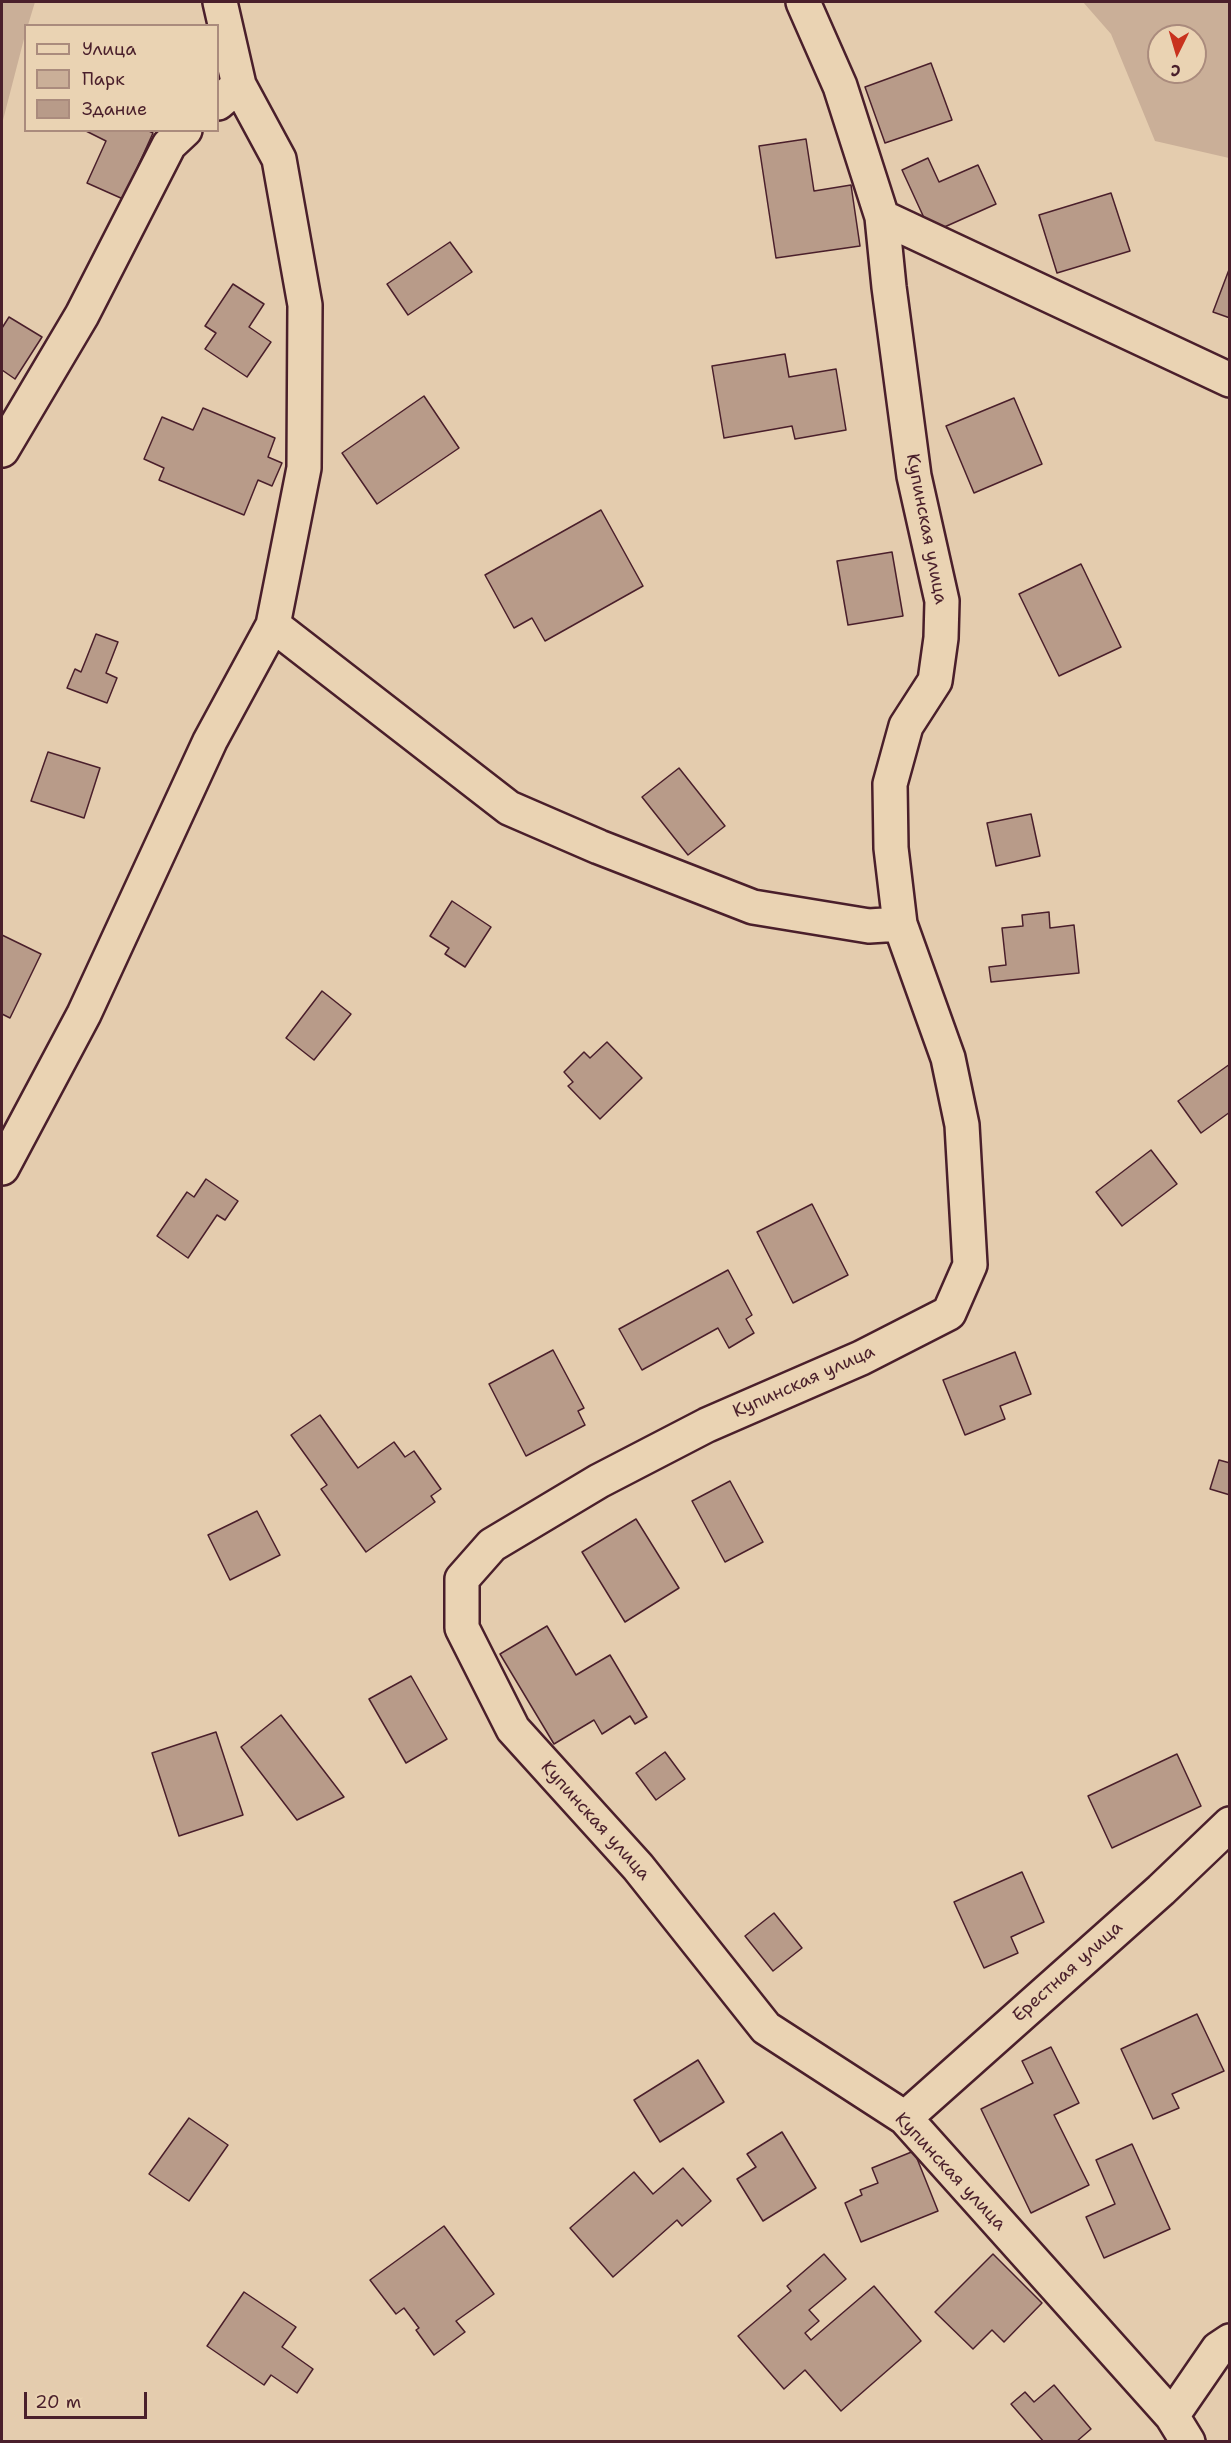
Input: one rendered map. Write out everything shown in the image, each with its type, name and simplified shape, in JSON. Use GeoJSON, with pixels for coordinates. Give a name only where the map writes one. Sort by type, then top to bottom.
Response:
{"type":"FeatureCollection","features":[{"type":"Feature","properties":{"kind":"street"},"geometry":{"type":"LineString","coordinates":[[2,1168],[84,1014],[210,741],[273,625],[304,468],[305,305],[279,159],[228,94],[220,2]]}},
{"type":"Feature","properties":{"kind":"street","name":"Купинская улица"},"geometry":{"type":"LineString","coordinates":[[802,2],[840,86],[882,218],[914,476],[942,601],[935,681],[906,726],[890,784],[891,848],[900,924],[948,1058],[962,1125],[970,1265],[949,1313],[861,1358],[707,1425],[598,1481],[492,1545],[462,1579],[462,1628],[513,1729],[638,1867],[766,2028],[905,2118],[1180,2429]]}},
{"type":"Feature","properties":{"kind":"street"},"geometry":{"type":"LineString","coordinates":[[2,450],[82,315],[169,145],[183,132]]}},
{"type":"Feature","properties":{"kind":"street"},"geometry":{"type":"LineString","coordinates":[[882,218],[1230,380]]}},
{"type":"Feature","properties":{"kind":"street"},"geometry":{"type":"LineString","coordinates":[[273,625],[509,808],[599,847],[753,907],[869,926],[900,924]]}},
{"type":"Feature","properties":{"kind":"street","name":"Ерестная улица"},"geometry":{"type":"LineString","coordinates":[[905,2118],[1161,1890],[1230,1824]]}},
{"type":"Feature","properties":{"kind":"street"},"geometry":{"type":"LineString","coordinates":[[1180,2429],[1218,2349],[1230,2341]]}},
{"type":"Feature","properties":{"kind":"green space"},"geometry":{"type":"Polygon","coordinates":[[[2,2],[35,2],[28,24],[24,24],[24,39],[2,124],[2,2]]]}},
{"type":"Feature","properties":{"kind":"green space"},"geometry":{"type":"Polygon","coordinates":[[[1083,2],[1229,2],[1229,158],[1155,141],[1111,34],[1083,2]]]}},
{"type":"Feature","properties":{"kind":"building"},"geometry":{"type":"Polygon","coordinates":[[[931,63],[952,120],[885,143],[865,87],[931,63]]]}},
{"type":"Feature","properties":{"kind":"building"},"geometry":{"type":"Polygon","coordinates":[[[88,132],[153,133],[123,199],[87,183],[106,141],[88,132]]]}},
{"type":"Feature","properties":{"kind":"building"},"geometry":{"type":"Polygon","coordinates":[[[806,139],[814,191],[851,185],[860,246],[776,258],[759,146],[806,139]]]}},
{"type":"Feature","properties":{"kind":"building"},"geometry":{"type":"Polygon","coordinates":[[[928,158],[939,182],[978,165],[996,204],[931,233],[902,170],[928,158]]]}},
{"type":"Feature","properties":{"kind":"building"},"geometry":{"type":"Polygon","coordinates":[[[1111,193],[1130,251],[1057,273],[1039,215],[1111,193]]]}},
{"type":"Feature","properties":{"kind":"building"},"geometry":{"type":"Polygon","coordinates":[[[450,242],[472,272],[408,315],[387,284],[450,242]]]}},
{"type":"Feature","properties":{"kind":"building"},"geometry":{"type":"Polygon","coordinates":[[[1230,267],[1230,318],[1213,312],[1230,267]]]}},
{"type":"Feature","properties":{"kind":"building"},"geometry":{"type":"Polygon","coordinates":[[[233,284],[264,304],[249,327],[271,342],[247,377],[205,349],[216,333],[205,326],[233,284]]]}},
{"type":"Feature","properties":{"kind":"building"},"geometry":{"type":"Polygon","coordinates":[[[9,317],[42,337],[15,379],[2,370],[2,328],[9,317]]]}},
{"type":"Feature","properties":{"kind":"building"},"geometry":{"type":"Polygon","coordinates":[[[785,354],[789,377],[836,369],[846,430],[795,439],[792,426],[724,438],[712,366],[785,354]]]}},
{"type":"Feature","properties":{"kind":"building"},"geometry":{"type":"Polygon","coordinates":[[[424,396],[459,448],[377,504],[342,453],[424,396]]]}},
{"type":"Feature","properties":{"kind":"building"},"geometry":{"type":"Polygon","coordinates":[[[1014,398],[1042,464],[974,493],[946,426],[1014,398]]]}},
{"type":"Feature","properties":{"kind":"building"},"geometry":{"type":"Polygon","coordinates":[[[203,408],[275,438],[268,457],[282,463],[272,486],[258,480],[244,515],[159,480],[164,468],[144,459],[162,417],[193,430],[203,408]]]}},
{"type":"Feature","properties":{"kind":"building"},"geometry":{"type":"Polygon","coordinates":[[[601,510],[643,586],[545,641],[532,618],[514,628],[485,575],[601,510]]]}},
{"type":"Feature","properties":{"kind":"building"},"geometry":{"type":"Polygon","coordinates":[[[892,552],[903,616],[848,625],[837,561],[892,552]]]}},
{"type":"Feature","properties":{"kind":"building"},"geometry":{"type":"Polygon","coordinates":[[[1081,564],[1121,647],[1059,676],[1019,594],[1081,564]]]}},
{"type":"Feature","properties":{"kind":"building"},"geometry":{"type":"Polygon","coordinates":[[[96,634],[118,642],[106,673],[117,678],[107,703],[67,688],[75,669],[81,672],[96,634]]]}},
{"type":"Feature","properties":{"kind":"building"},"geometry":{"type":"Polygon","coordinates":[[[48,752],[100,768],[84,818],[31,801],[48,752]]]}},
{"type":"Feature","properties":{"kind":"building"},"geometry":{"type":"Polygon","coordinates":[[[679,768],[725,826],[688,855],[642,797],[679,768]]]}},
{"type":"Feature","properties":{"kind":"building"},"geometry":{"type":"Polygon","coordinates":[[[1031,814],[1040,856],[996,866],[987,823],[1031,814]]]}},
{"type":"Feature","properties":{"kind":"building"},"geometry":{"type":"Polygon","coordinates":[[[452,901],[491,927],[465,967],[445,954],[449,948],[430,936],[452,901]]]}},
{"type":"Feature","properties":{"kind":"building"},"geometry":{"type":"Polygon","coordinates":[[[1049,912],[1050,928],[1074,925],[1079,973],[991,982],[989,967],[1006,965],[1002,928],[1023,926],[1022,915],[1049,912]]]}},
{"type":"Feature","properties":{"kind":"building"},"geometry":{"type":"Polygon","coordinates":[[[2,935],[41,954],[10,1018],[2,1014],[2,935]]]}},
{"type":"Feature","properties":{"kind":"building"},"geometry":{"type":"Polygon","coordinates":[[[322,991],[351,1014],[314,1060],[286,1038],[322,991]]]}},
{"type":"Feature","properties":{"kind":"building"},"geometry":{"type":"Polygon","coordinates":[[[607,1042],[642,1078],[600,1119],[568,1086],[573,1082],[564,1072],[584,1052],[590,1058],[607,1042]]]}},
{"type":"Feature","properties":{"kind":"building"},"geometry":{"type":"Polygon","coordinates":[[[1230,1064],[1230,1112],[1201,1133],[1178,1101],[1230,1064]]]}},
{"type":"Feature","properties":{"kind":"building"},"geometry":{"type":"Polygon","coordinates":[[[1151,1150],[1177,1184],[1122,1226],[1096,1192],[1151,1150]]]}},
{"type":"Feature","properties":{"kind":"building"},"geometry":{"type":"Polygon","coordinates":[[[206,1179],[238,1201],[225,1220],[217,1215],[188,1258],[157,1236],[187,1192],[194,1197],[206,1179]]]}},
{"type":"Feature","properties":{"kind":"building"},"geometry":{"type":"Polygon","coordinates":[[[812,1204],[848,1275],[793,1303],[757,1232],[812,1204]]]}},
{"type":"Feature","properties":{"kind":"building"},"geometry":{"type":"Polygon","coordinates":[[[728,1270],[752,1315],[746,1319],[754,1333],[729,1348],[718,1328],[642,1370],[619,1329],[728,1270]]]}},
{"type":"Feature","properties":{"kind":"building"},"geometry":{"type":"Polygon","coordinates":[[[553,1350],[584,1408],[578,1411],[585,1425],[526,1456],[489,1384],[553,1350]]]}},
{"type":"Feature","properties":{"kind":"building"},"geometry":{"type":"Polygon","coordinates":[[[1015,1352],[1031,1394],[1000,1406],[1005,1419],[965,1435],[943,1380],[1015,1352]]]}},
{"type":"Feature","properties":{"kind":"building"},"geometry":{"type":"Polygon","coordinates":[[[320,1415],[358,1468],[394,1442],[405,1457],[414,1451],[441,1489],[431,1496],[435,1502],[366,1552],[321,1489],[327,1485],[291,1435],[320,1415]]]}},
{"type":"Feature","properties":{"kind":"building"},"geometry":{"type":"Polygon","coordinates":[[[1219,1460],[1230,1463],[1230,1495],[1210,1489],[1219,1460]]]}},
{"type":"Feature","properties":{"kind":"building"},"geometry":{"type":"Polygon","coordinates":[[[730,1481],[763,1542],[725,1562],[692,1501],[730,1481]]]}},
{"type":"Feature","properties":{"kind":"building"},"geometry":{"type":"Polygon","coordinates":[[[257,1511],[280,1555],[230,1580],[208,1535],[257,1511]]]}},
{"type":"Feature","properties":{"kind":"building"},"geometry":{"type":"Polygon","coordinates":[[[636,1519],[679,1588],[625,1622],[582,1552],[636,1519]]]}},
{"type":"Feature","properties":{"kind":"building"},"geometry":{"type":"Polygon","coordinates":[[[547,1626],[576,1675],[610,1655],[647,1717],[635,1724],[630,1716],[602,1734],[594,1720],[554,1744],[500,1654],[547,1626]]]}},
{"type":"Feature","properties":{"kind":"building"},"geometry":{"type":"Polygon","coordinates":[[[411,1676],[447,1739],[406,1763],[369,1699],[411,1676]]]}},
{"type":"Feature","properties":{"kind":"building"},"geometry":{"type":"Polygon","coordinates":[[[281,1715],[344,1797],[297,1820],[241,1747],[281,1715]]]}},
{"type":"Feature","properties":{"kind":"building"},"geometry":{"type":"Polygon","coordinates":[[[216,1732],[243,1815],[179,1836],[152,1753],[216,1732]]]}},
{"type":"Feature","properties":{"kind":"building"},"geometry":{"type":"Polygon","coordinates":[[[665,1752],[685,1779],[656,1800],[636,1773],[665,1752]]]}},
{"type":"Feature","properties":{"kind":"building"},"geometry":{"type":"Polygon","coordinates":[[[1177,1754],[1201,1806],[1112,1848],[1088,1796],[1177,1754]]]}},
{"type":"Feature","properties":{"kind":"building"},"geometry":{"type":"Polygon","coordinates":[[[1022,1872],[1044,1922],[1011,1937],[1018,1953],[984,1968],[954,1902],[1022,1872]]]}},
{"type":"Feature","properties":{"kind":"building"},"geometry":{"type":"Polygon","coordinates":[[[774,1913],[802,1948],[773,1971],[745,1936],[774,1913]]]}},
{"type":"Feature","properties":{"kind":"building"},"geometry":{"type":"Polygon","coordinates":[[[1197,2014],[1224,2071],[1172,2094],[1179,2108],[1153,2119],[1121,2049],[1197,2014]]]}},
{"type":"Feature","properties":{"kind":"building"},"geometry":{"type":"Polygon","coordinates":[[[1051,2047],[1079,2103],[1054,2115],[1089,2185],[1031,2213],[981,2109],[1033,2083],[1022,2061],[1051,2047]]]}},
{"type":"Feature","properties":{"kind":"building"},"geometry":{"type":"Polygon","coordinates":[[[698,2060],[724,2102],[660,2142],[634,2100],[698,2060]]]}},
{"type":"Feature","properties":{"kind":"building"},"geometry":{"type":"Polygon","coordinates":[[[189,2118],[228,2145],[189,2201],[149,2174],[189,2118]]]}},
{"type":"Feature","properties":{"kind":"building"},"geometry":{"type":"Polygon","coordinates":[[[782,2132],[816,2188],[763,2221],[737,2179],[756,2167],[747,2154],[782,2132]]]}},
{"type":"Feature","properties":{"kind":"building"},"geometry":{"type":"Polygon","coordinates":[[[1132,2144],[1170,2229],[1104,2258],[1086,2217],[1115,2204],[1096,2160],[1132,2144]]]}},
{"type":"Feature","properties":{"kind":"building"},"geometry":{"type":"Polygon","coordinates":[[[914,2151],[938,2211],[861,2242],[845,2203],[862,2195],[860,2190],[878,2183],[872,2168],[914,2151]]]}},
{"type":"Feature","properties":{"kind":"building"},"geometry":{"type":"Polygon","coordinates":[[[683,2168],[711,2201],[682,2226],[677,2220],[613,2277],[570,2228],[634,2172],[653,2194],[683,2168]]]}},
{"type":"Feature","properties":{"kind":"building"},"geometry":{"type":"Polygon","coordinates":[[[444,2226],[494,2294],[456,2321],[465,2332],[434,2355],[416,2330],[419,2328],[404,2308],[396,2314],[370,2280],[444,2226]]]}},
{"type":"Feature","properties":{"kind":"building"},"geometry":{"type":"Polygon","coordinates":[[[824,2254],[846,2279],[809,2310],[819,2321],[805,2333],[811,2340],[874,2286],[921,2341],[841,2411],[805,2370],[784,2389],[738,2336],[791,2291],[787,2286],[824,2254]]]}},
{"type":"Feature","properties":{"kind":"building"},"geometry":{"type":"Polygon","coordinates":[[[993,2254],[1042,2303],[1004,2342],[992,2330],[973,2349],[935,2312],[993,2254]]]}},
{"type":"Feature","properties":{"kind":"building"},"geometry":{"type":"Polygon","coordinates":[[[244,2292],[296,2327],[282,2347],[313,2369],[297,2393],[271,2375],[264,2385],[207,2346],[244,2292]]]}},
{"type":"Feature","properties":{"kind":"building"},"geometry":{"type":"Polygon","coordinates":[[[1054,2385],[1091,2429],[1076,2442],[1044,2442],[1011,2404],[1025,2392],[1034,2402],[1054,2385]]]}}]}
